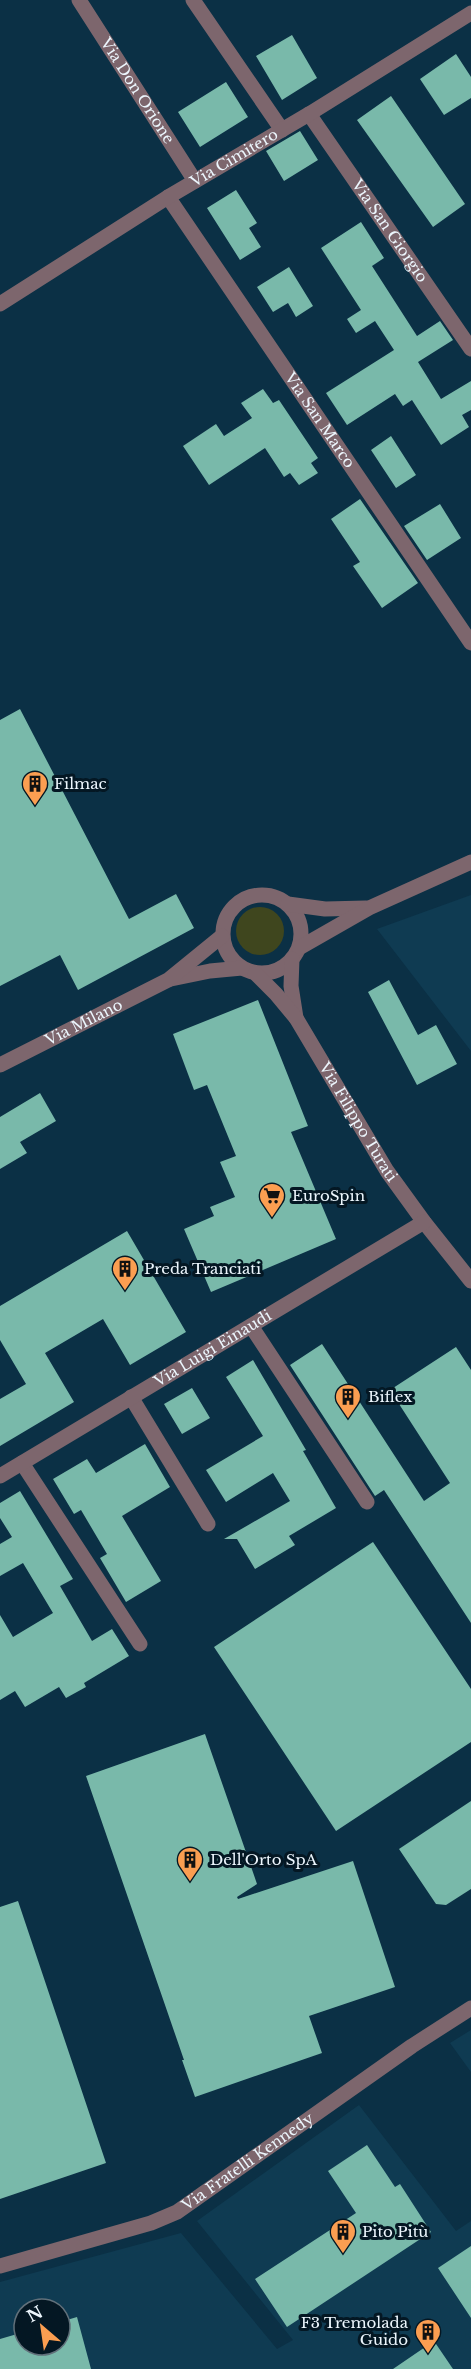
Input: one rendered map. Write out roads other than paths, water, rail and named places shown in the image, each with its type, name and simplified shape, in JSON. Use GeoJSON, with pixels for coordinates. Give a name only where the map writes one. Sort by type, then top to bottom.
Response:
{"type":"FeatureCollection","features":[{"type":"Feature","properties":{"kind":"street","name":"Via Don Orione"},"geometry":{"type":"LineString","coordinates":[[80,0],[195,181]]}},
{"type":"Feature","properties":{"kind":"street"},"geometry":{"type":"LineString","coordinates":[[194,0],[282,130]]}},
{"type":"Feature","properties":{"kind":"street","name":"Via Cimitero"},"geometry":{"type":"LineString","coordinates":[[0,304],[168,197],[309,114],[471,13]]}},
{"type":"Feature","properties":{"kind":"street","name":"Via San Giorgio"},"geometry":{"type":"LineString","coordinates":[[309,114],[471,349]]}},
{"type":"Feature","properties":{"kind":"street","name":"Via San Marco"},"geometry":{"type":"LineString","coordinates":[[168,197],[471,643]]}},
{"type":"Feature","properties":{"kind":"street"},"geometry":{"type":"LineString","coordinates":[[295,953],[301,936],[300,924],[296,913],[277,897],[263,894],[244,899],[229,911],[222,936],[225,948],[232,960],[248,970],[277,970],[295,953],[369,908],[471,862]]}},
{"type":"Feature","properties":{"kind":"street"},"geometry":{"type":"LineString","coordinates":[[288,904],[325,909],[369,908]]}},
{"type":"Feature","properties":{"kind":"street","name":"Via Milano"},"geometry":{"type":"LineString","coordinates":[[0,1065],[168,980],[222,936]]}},
{"type":"Feature","properties":{"kind":"street","name":"Via Filippo Turati"},"geometry":{"type":"LineString","coordinates":[[295,953],[291,986],[296,1018]]}},
{"type":"Feature","properties":{"kind":"street","name":"Via Milano"},"geometry":{"type":"LineString","coordinates":[[168,980],[210,970],[248,970]]}},
{"type":"Feature","properties":{"kind":"street","name":"Via Filippo Turati"},"geometry":{"type":"LineString","coordinates":[[248,970],[276,994],[296,1018],[387,1172],[471,1281]]}},
{"type":"Feature","properties":{"kind":"street","name":"Via Luigi Einaudi"},"geometry":{"type":"LineString","coordinates":[[0,1476],[424,1222]]}},
{"type":"Feature","properties":{"kind":"street"},"geometry":{"type":"LineString","coordinates":[[251,1326],[367,1502]]}},
{"type":"Feature","properties":{"kind":"street"},"geometry":{"type":"LineString","coordinates":[[131,1397],[208,1524]]}},
{"type":"Feature","properties":{"kind":"street"},"geometry":{"type":"LineString","coordinates":[[22,1463],[140,1644]]}},
{"type":"Feature","properties":{"kind":"street","name":"Via Fratelli Kennedy"},"geometry":{"type":"LineString","coordinates":[[0,2266],[151,2223],[177,2212],[412,2046],[471,2008]]}},
{"type":"Feature","properties":{"kind":"place","name":"Filmac"},"geometry":{"type":"Point","coordinates":[35,807]}},
{"type":"Feature","properties":{"kind":"place","name":"EuroSpin"},"geometry":{"type":"Point","coordinates":[272,1219]}},
{"type":"Feature","properties":{"kind":"place","name":"Preda Tranciati"},"geometry":{"type":"Point","coordinates":[125,1292]}},
{"type":"Feature","properties":{"kind":"place","name":"Biflex"},"geometry":{"type":"Point","coordinates":[348,1420]}},
{"type":"Feature","properties":{"kind":"place","name":"Dell'Orto SpA"},"geometry":{"type":"Point","coordinates":[190,1883]}},
{"type":"Feature","properties":{"kind":"place","name":"Pito Pitù"},"geometry":{"type":"Point","coordinates":[343,2255]}},
{"type":"Feature","properties":{"kind":"place","name":"F3 Tremolada Guido"},"geometry":{"type":"Point","coordinates":[428,2355]}}]}
